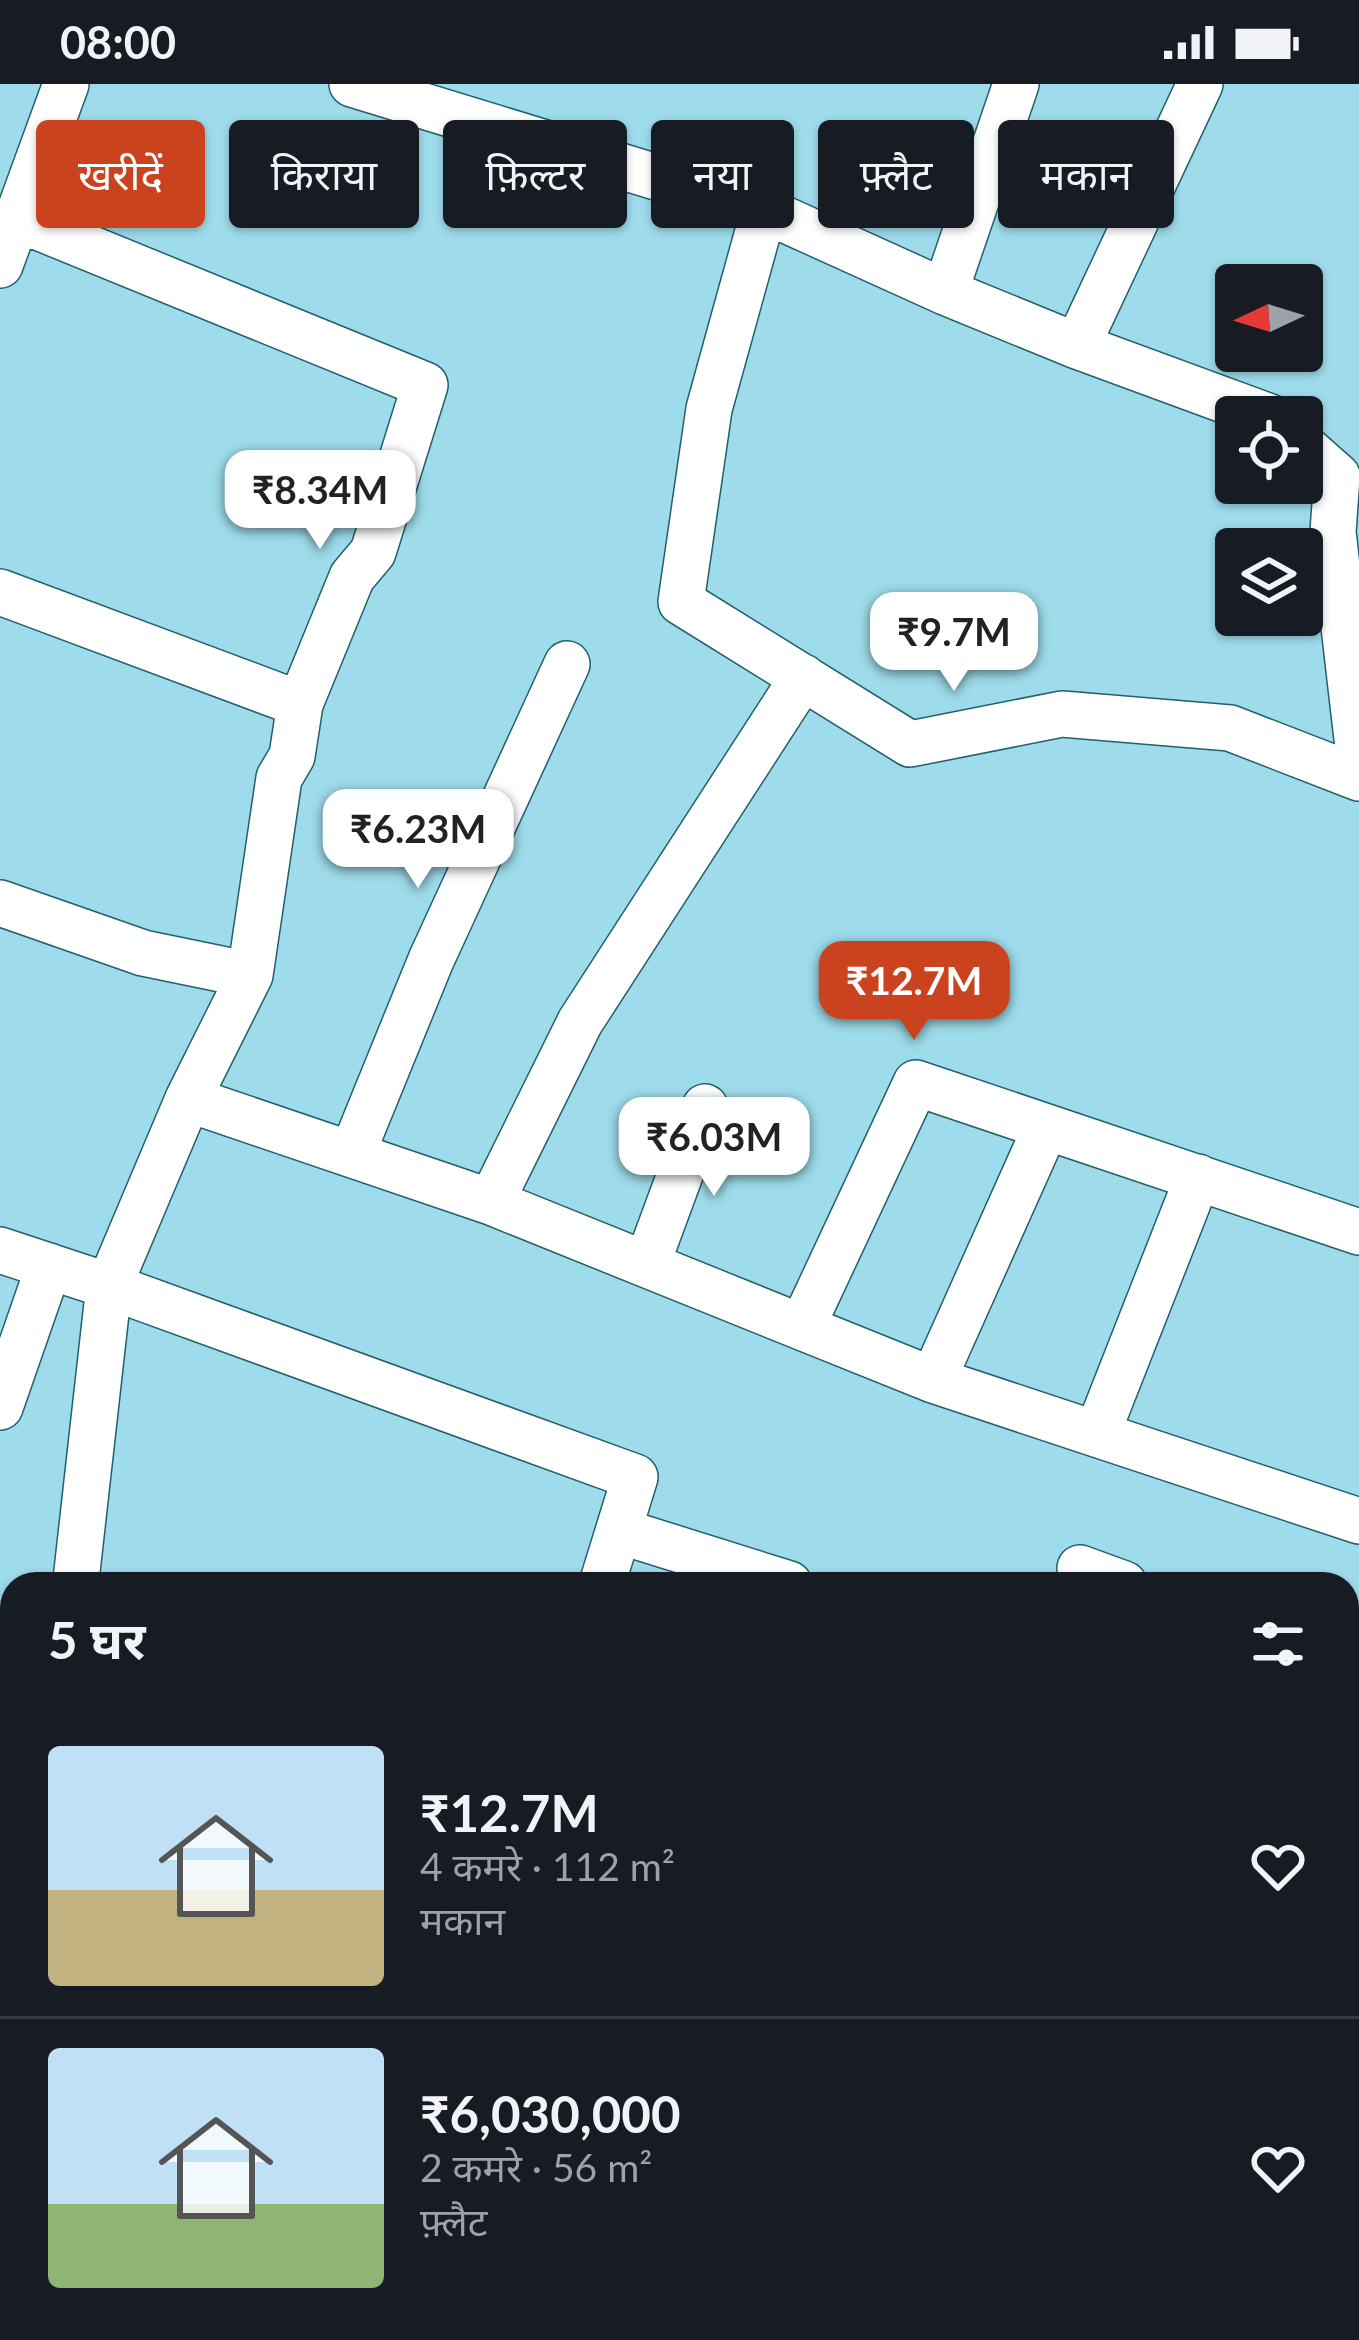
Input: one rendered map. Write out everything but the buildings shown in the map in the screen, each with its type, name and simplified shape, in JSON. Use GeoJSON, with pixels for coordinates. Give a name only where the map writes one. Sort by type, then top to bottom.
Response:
{"type":"FeatureCollection","features":[{"type":"Feature","properties":{"kind":"street"},"geometry":{"type":"LineString","coordinates":[[0,265],[67,84]]}},
{"type":"Feature","properties":{"kind":"street"},"geometry":{"type":"LineString","coordinates":[[352,84],[651,175]]}},
{"type":"Feature","properties":{"kind":"street"},"geometry":{"type":"LineString","coordinates":[[946,292],[1016,84]]}},
{"type":"Feature","properties":{"kind":"street"},"geometry":{"type":"LineString","coordinates":[[1077,346],[1200,84]]}},
{"type":"Feature","properties":{"kind":"street"},"geometry":{"type":"LineString","coordinates":[[16,218],[425,385],[374,552],[352,577],[300,704],[292,756],[279,778],[250,975],[188,1099],[109,1286],[77,1572]]}},
{"type":"Feature","properties":{"kind":"street"},"geometry":{"type":"LineString","coordinates":[[794,224],[1077,346],[1215,397]]}},
{"type":"Feature","properties":{"kind":"street"},"geometry":{"type":"LineString","coordinates":[[759,228],[709,409],[681,602],[910,743],[1062,714],[1230,728],[1359,778]]}},
{"type":"Feature","properties":{"kind":"street"},"geometry":{"type":"LineString","coordinates":[[1323,464],[1337,476],[1333,532],[1359,756]]}},
{"type":"Feature","properties":{"kind":"street"},"geometry":{"type":"LineString","coordinates":[[0,592],[300,704]]}},
{"type":"Feature","properties":{"kind":"street"},"geometry":{"type":"LineString","coordinates":[[352,1154],[431,960],[567,664]]}},
{"type":"Feature","properties":{"kind":"street"},"geometry":{"type":"LineString","coordinates":[[491,1202],[580,1022],[803,677]]}},
{"type":"Feature","properties":{"kind":"street"},"geometry":{"type":"LineString","coordinates":[[0,903],[143,953],[250,975]]}},
{"type":"Feature","properties":{"kind":"street"},"geometry":{"type":"LineString","coordinates":[[802,1327],[916,1083],[1359,1232]]}},
{"type":"Feature","properties":{"kind":"street"},"geometry":{"type":"LineString","coordinates":[[188,1099],[491,1202],[933,1380],[1359,1521]]}},
{"type":"Feature","properties":{"kind":"street"},"geometry":{"type":"LineString","coordinates":[[647,1264],[705,1107]]}},
{"type":"Feature","properties":{"kind":"street"},"geometry":{"type":"LineString","coordinates":[[933,1380],[1046,1127]]}},
{"type":"Feature","properties":{"kind":"street"},"geometry":{"type":"LineString","coordinates":[[1097,1434],[1198,1177]]}},
{"type":"Feature","properties":{"kind":"street"},"geometry":{"type":"LineString","coordinates":[[0,1250],[635,1477],[606,1572]]}},
{"type":"Feature","properties":{"kind":"street"},"geometry":{"type":"LineString","coordinates":[[0,1407],[49,1266]]}},
{"type":"Feature","properties":{"kind":"street"},"geometry":{"type":"LineString","coordinates":[[620,1531],[751,1572]]}},
{"type":"Feature","properties":{"kind":"street"},"geometry":{"type":"LineString","coordinates":[[1080,1568],[1091,1572]]}}]}
